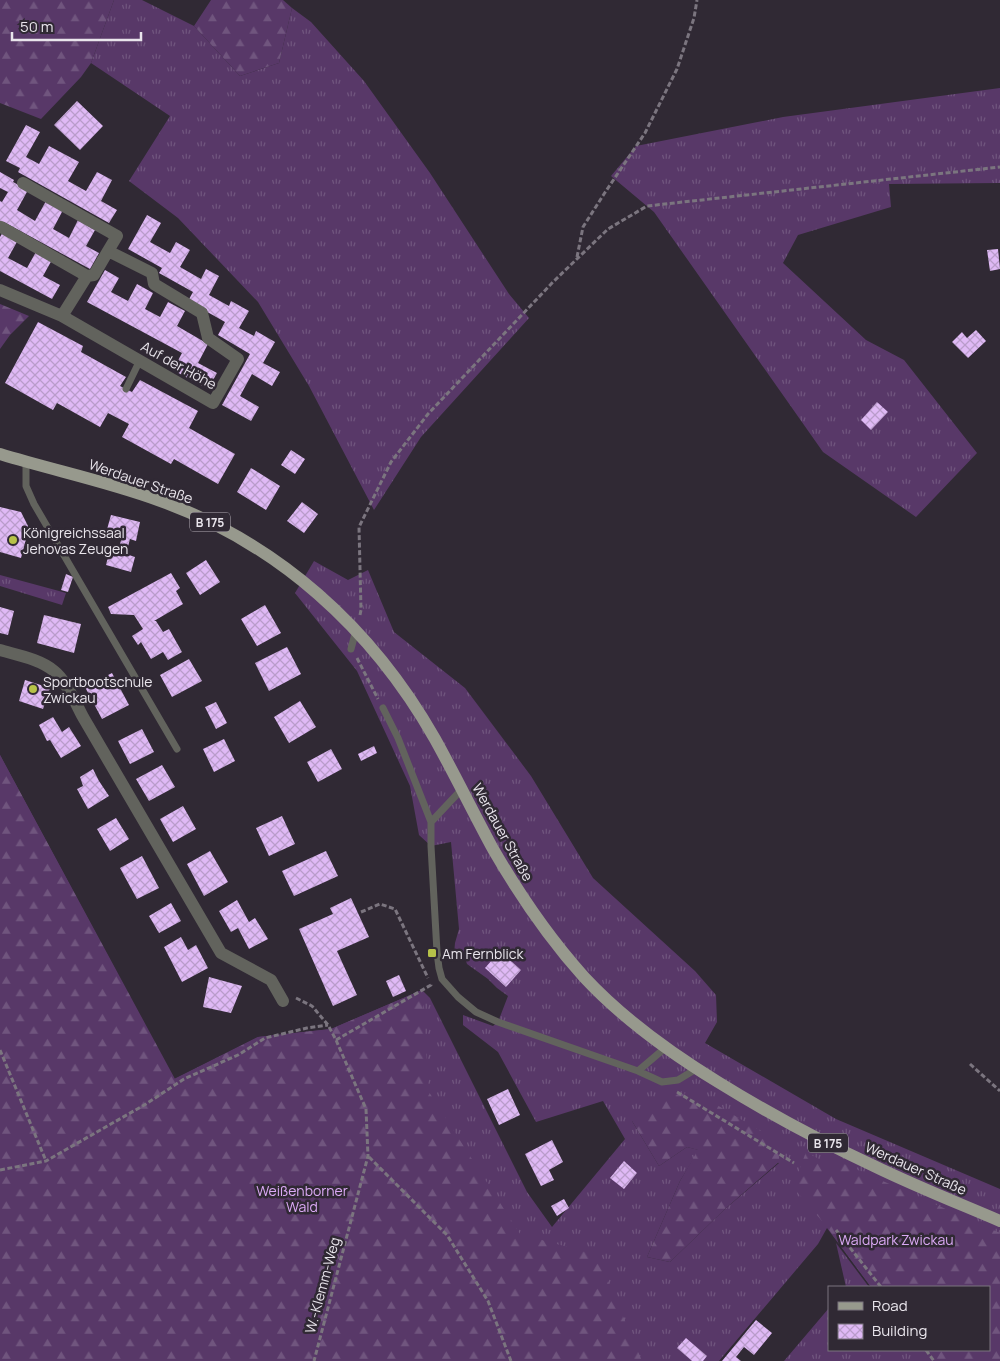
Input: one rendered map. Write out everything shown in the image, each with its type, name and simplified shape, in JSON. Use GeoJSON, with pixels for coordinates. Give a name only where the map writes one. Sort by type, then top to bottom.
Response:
{"type":"FeatureCollection","features":[{"type":"Feature","properties":{"kind":"main road","name":"Werdauer Straße"},"geometry":{"type":"LineString","coordinates":[[0,454],[111,484],[159,500],[206,520],[241,538],[282,564],[320,595],[356,630],[381,658],[408,694],[434,737],[520,894],[551,937],[584,976],[622,1015],[665,1048],[747,1101],[875,1167],[1000,1221]]}},
{"type":"Feature","properties":{"kind":"street"},"geometry":{"type":"LineString","coordinates":[[1,227],[87,276],[94,275],[117,236],[24,183]]}},
{"type":"Feature","properties":{"kind":"street","name":"Auf der Höhe"},"geometry":{"type":"LineString","coordinates":[[0,290],[62,316],[213,403],[238,359],[208,338],[202,314],[154,284],[152,273],[108,251]]}},
{"type":"Feature","properties":{"kind":"street"},"geometry":{"type":"LineString","coordinates":[[62,316],[87,276]]}},
{"type":"Feature","properties":{"kind":"street"},"geometry":{"type":"LineString","coordinates":[[0,650],[38,662],[55,671],[67,686],[83,717],[221,953],[271,980],[280,996]]}},
{"type":"Feature","properties":{"kind":"lane"},"geometry":{"type":"LineString","coordinates":[[126,389],[140,360]]}},
{"type":"Feature","properties":{"kind":"lane"},"geometry":{"type":"LineString","coordinates":[[26,462],[26,486],[34,504],[177,749]]}},
{"type":"Feature","properties":{"kind":"lane"},"geometry":{"type":"LineString","coordinates":[[351,649],[356,630]]}},
{"type":"Feature","properties":{"kind":"lane"},"geometry":{"type":"LineString","coordinates":[[383,708],[398,738],[431,822],[430,846],[437,952],[442,979],[458,997],[476,1012],[498,1022],[662,1082],[678,1080],[696,1069]]}},
{"type":"Feature","properties":{"kind":"lane"},"geometry":{"type":"LineString","coordinates":[[431,822],[462,789]]}},
{"type":"Feature","properties":{"kind":"lane"},"geometry":{"type":"LineString","coordinates":[[638,1072],[665,1048]]}},
{"type":"Feature","properties":{"kind":"path"},"geometry":{"type":"LineString","coordinates":[[577,259],[584,227],[646,133],[677,70],[694,18],[697,0]]}},
{"type":"Feature","properties":{"kind":"path"},"geometry":{"type":"LineString","coordinates":[[356,630],[361,610],[359,527],[391,462],[428,414],[553,282],[608,228],[647,206],[1000,167]]}},
{"type":"Feature","properties":{"kind":"path"},"geometry":{"type":"LineString","coordinates":[[351,649],[383,708]]}},
{"type":"Feature","properties":{"kind":"path"},"geometry":{"type":"LineString","coordinates":[[336,1040],[431,985],[395,909],[380,904],[361,912]]}},
{"type":"Feature","properties":{"kind":"path","name":"W.-Klemm-Weg"},"geometry":{"type":"LineString","coordinates":[[280,996],[312,1006],[328,1025],[366,1108],[368,1156],[314,1361]]}},
{"type":"Feature","properties":{"kind":"path"},"geometry":{"type":"LineString","coordinates":[[0,1170],[46,1161],[146,1104],[184,1079],[238,1055],[265,1038],[328,1025]]}},
{"type":"Feature","properties":{"kind":"path"},"geometry":{"type":"LineString","coordinates":[[0,1050],[46,1161]]}},
{"type":"Feature","properties":{"kind":"path"},"geometry":{"type":"LineString","coordinates":[[970,1064],[1000,1091]]}},
{"type":"Feature","properties":{"kind":"path"},"geometry":{"type":"LineString","coordinates":[[662,1082],[794,1163]]}},
{"type":"Feature","properties":{"kind":"path"},"geometry":{"type":"LineString","coordinates":[[368,1156],[447,1235],[488,1301],[511,1361]]}},
{"type":"Feature","properties":{"kind":"path"},"geometry":{"type":"LineString","coordinates":[[836,1230],[880,1286]]}},
{"type":"Feature","properties":{"kind":"green space"},"geometry":{"type":"Polygon","coordinates":[[[0,0],[114,0],[91,63],[81,77],[41,119],[0,103],[0,0]]]}},
{"type":"Feature","properties":{"kind":"green space"},"geometry":{"type":"Polygon","coordinates":[[[114,0],[142,0],[194,26],[240,76],[279,63],[292,8],[311,22],[364,81],[430,173],[509,294],[529,318],[421,437],[374,510],[309,386],[258,302],[178,218],[129,181],[170,116],[91,63],[114,0]]]}},
{"type":"Feature","properties":{"kind":"green space"},"geometry":{"type":"Polygon","coordinates":[[[211,0],[283,0],[292,8],[279,63],[240,76],[194,26],[211,0]]]}},
{"type":"Feature","properties":{"kind":"green space"},"geometry":{"type":"Polygon","coordinates":[[[1000,88],[1000,183],[889,184],[891,207],[798,235],[783,263],[866,340],[904,360],[977,453],[916,517],[823,452],[654,212],[611,176],[636,146],[783,117],[1000,88]]]}},
{"type":"Feature","properties":{"kind":"green space"},"geometry":{"type":"Polygon","coordinates":[[[0,304],[29,316],[10,335],[0,349],[0,304]]]}},
{"type":"Feature","properties":{"kind":"green space"},"geometry":{"type":"Polygon","coordinates":[[[314,561],[348,580],[368,570],[394,632],[465,688],[531,776],[593,878],[695,971],[716,995],[717,1022],[705,1043],[836,1119],[1000,1189],[1000,1361],[784,1361],[828,1309],[828,1351],[990,1351],[990,1286],[870,1286],[827,1228],[818,1244],[719,1361],[0,1361],[0,755],[174,1079],[258,1037],[331,1029],[422,990],[430,998],[527,1192],[552,1227],[625,1139],[603,1101],[536,1122],[498,1052],[463,1025],[463,1015],[493,1026],[498,1022],[508,996],[467,964],[463,952],[454,954],[459,929],[451,842],[431,846],[419,835],[410,786],[357,671],[295,593],[314,561]],[[632,1121],[659,1166],[687,1147],[699,1150],[680,1181],[647,1257],[670,1262],[725,1209],[779,1163],[632,1121]]]}},
{"type":"Feature","properties":{"kind":"green space"},"geometry":{"type":"Polygon","coordinates":[[[0,575],[66,593],[62,605],[0,586],[0,575]]]}},
{"type":"Feature","properties":{"kind":"green space","name":"Weißenborner Wald"},"geometry":{"type":"Polygon","coordinates":[[[0,755],[175,1079],[258,1037],[331,1029],[422,990],[429,1092],[520,1234],[597,1255],[642,1361],[0,1361],[0,755]]]}},
{"type":"Feature","properties":{"kind":"green space"},"geometry":{"type":"Polygon","coordinates":[[[695,1092],[779,1142],[779,1162],[725,1209],[670,1262],[647,1257],[680,1181],[698,1150],[687,1147],[659,1166],[632,1121],[659,1097],[695,1092]]]}},
{"type":"Feature","properties":{"kind":"green space","name":"Waldpark Zwickau"},"geometry":{"type":"Polygon","coordinates":[[[806,1152],[819,1159],[833,1159],[1000,1233],[1000,1361],[924,1361],[917,1351],[990,1351],[990,1286],[870,1286],[827,1227],[793,1187],[806,1152]]]}},
{"type":"Feature","properties":{"kind":"green space"},"geometry":{"type":"Polygon","coordinates":[[[836,1243],[868,1286],[846,1286],[836,1243]]]}},
{"type":"Feature","properties":{"kind":"building"},"geometry":{"type":"Polygon","coordinates":[[[77,101],[103,126],[80,150],[54,125],[77,101]]]}},
{"type":"Feature","properties":{"kind":"building"},"geometry":{"type":"Polygon","coordinates":[[[26,125],[40,132],[26,157],[39,164],[49,146],[79,162],[68,181],[86,191],[97,172],[112,180],[101,201],[117,210],[109,223],[18,172],[20,168],[6,161],[26,125]]]}},
{"type":"Feature","properties":{"kind":"building"},"geometry":{"type":"Polygon","coordinates":[[[0,172],[28,190],[17,210],[35,221],[46,201],[63,210],[53,229],[69,238],[78,220],[95,230],[86,246],[99,253],[90,269],[4,222],[0,228],[0,201],[2,202],[8,192],[0,188],[0,172]]]}},
{"type":"Feature","properties":{"kind":"building"},"geometry":{"type":"Polygon","coordinates":[[[147,215],[161,223],[150,242],[170,253],[176,242],[190,250],[180,267],[201,279],[206,269],[219,276],[209,295],[229,306],[231,301],[249,311],[239,328],[254,336],[256,331],[275,342],[263,363],[280,372],[272,386],[252,374],[240,396],[259,407],[251,421],[222,405],[250,354],[218,335],[225,322],[188,301],[193,292],[159,273],[162,268],[128,249],[147,215]]]}},
{"type":"Feature","properties":{"kind":"building"},"geometry":{"type":"Polygon","coordinates":[[[3,232],[18,240],[8,258],[27,268],[37,250],[53,258],[43,276],[60,285],[52,299],[0,271],[0,237],[3,232]]]}},
{"type":"Feature","properties":{"kind":"building"},"geometry":{"type":"Polygon","coordinates":[[[998,249],[1000,269],[990,271],[987,250],[998,249]]]}},
{"type":"Feature","properties":{"kind":"building"},"geometry":{"type":"Polygon","coordinates":[[[105,270],[119,278],[111,292],[128,301],[137,284],[153,293],[145,309],[160,317],[168,302],[185,311],[177,326],[208,344],[198,363],[217,373],[208,389],[173,370],[182,353],[87,302],[105,270]]]}},
{"type":"Feature","properties":{"kind":"building"},"geometry":{"type":"Polygon","coordinates":[[[38,322],[83,346],[81,352],[126,377],[120,386],[132,392],[140,380],[198,411],[189,428],[235,454],[218,484],[174,459],[171,464],[122,437],[129,424],[108,413],[100,427],[57,403],[53,410],[5,383],[38,322]]]}},
{"type":"Feature","properties":{"kind":"building"},"geometry":{"type":"Polygon","coordinates":[[[976,330],[986,341],[968,358],[952,342],[962,332],[967,338],[976,330]]]}},
{"type":"Feature","properties":{"kind":"building"},"geometry":{"type":"Polygon","coordinates":[[[877,402],[888,412],[871,430],[861,420],[877,402]]]}},
{"type":"Feature","properties":{"kind":"building"},"geometry":{"type":"Polygon","coordinates":[[[291,450],[305,459],[295,474],[281,465],[291,450]]]}},
{"type":"Feature","properties":{"kind":"building"},"geometry":{"type":"Polygon","coordinates":[[[251,468],[280,486],[266,510],[237,492],[251,468]]]}},
{"type":"Feature","properties":{"kind":"building"},"geometry":{"type":"Polygon","coordinates":[[[302,502],[318,514],[304,533],[287,521],[302,502]]]}},
{"type":"Feature","properties":{"kind":"building","name":"Königreichssaal Jehovas Zeugen"},"geometry":{"type":"Polygon","coordinates":[[[0,507],[21,512],[29,528],[21,558],[0,552],[0,507]]]}},
{"type":"Feature","properties":{"kind":"building"},"geometry":{"type":"Polygon","coordinates":[[[111,515],[140,522],[136,541],[130,539],[126,554],[135,557],[131,572],[106,565],[110,549],[118,551],[122,537],[106,533],[111,515]]]}},
{"type":"Feature","properties":{"kind":"building"},"geometry":{"type":"Polygon","coordinates":[[[206,560],[220,582],[200,595],[186,573],[206,560]]]}},
{"type":"Feature","properties":{"kind":"building"},"geometry":{"type":"Polygon","coordinates":[[[171,573],[180,588],[176,591],[183,604],[154,621],[156,621],[163,632],[169,629],[182,652],[168,660],[163,652],[151,659],[141,642],[138,645],[132,636],[143,629],[134,615],[111,614],[108,607],[171,573]]]}},
{"type":"Feature","properties":{"kind":"building"},"geometry":{"type":"Polygon","coordinates":[[[66,574],[73,577],[68,592],[61,590],[66,574]]]}},
{"type":"Feature","properties":{"kind":"building"},"geometry":{"type":"Polygon","coordinates":[[[265,605],[281,633],[257,646],[241,619],[265,605]]]}},
{"type":"Feature","properties":{"kind":"building"},"geometry":{"type":"Polygon","coordinates":[[[0,607],[14,611],[8,635],[0,633],[0,607]]]}},
{"type":"Feature","properties":{"kind":"building"},"geometry":{"type":"Polygon","coordinates":[[[44,615],[81,624],[74,653],[37,643],[44,615]]]}},
{"type":"Feature","properties":{"kind":"building"},"geometry":{"type":"Polygon","coordinates":[[[287,647],[301,674],[269,691],[255,663],[287,647]]]}},
{"type":"Feature","properties":{"kind":"building"},"geometry":{"type":"Polygon","coordinates":[[[189,659],[202,681],[172,697],[160,675],[189,659]]]}},
{"type":"Feature","properties":{"kind":"building"},"geometry":{"type":"Polygon","coordinates":[[[112,673],[129,705],[102,719],[85,687],[112,673]]]}},
{"type":"Feature","properties":{"kind":"building"},"geometry":{"type":"Polygon","coordinates":[[[25,680],[50,688],[43,709],[19,701],[25,680]]]}},
{"type":"Feature","properties":{"kind":"building"},"geometry":{"type":"Polygon","coordinates":[[[300,701],[316,727],[289,743],[274,717],[300,701]]]}},
{"type":"Feature","properties":{"kind":"building"},"geometry":{"type":"Polygon","coordinates":[[[216,702],[227,723],[216,729],[205,707],[216,702]]]}},
{"type":"Feature","properties":{"kind":"building"},"geometry":{"type":"Polygon","coordinates":[[[53,717],[62,732],[69,727],[81,746],[61,758],[50,740],[47,741],[39,725],[53,717]]]}},
{"type":"Feature","properties":{"kind":"building"},"geometry":{"type":"Polygon","coordinates":[[[142,729],[154,752],[130,764],[118,741],[142,729]]]}},
{"type":"Feature","properties":{"kind":"building"},"geometry":{"type":"Polygon","coordinates":[[[224,739],[235,761],[214,772],[203,749],[224,739]]]}},
{"type":"Feature","properties":{"kind":"building"},"geometry":{"type":"Polygon","coordinates":[[[374,746],[377,753],[361,761],[358,754],[374,746]]]}},
{"type":"Feature","properties":{"kind":"building"},"geometry":{"type":"Polygon","coordinates":[[[331,749],[342,769],[318,782],[307,762],[331,749]]]}},
{"type":"Feature","properties":{"kind":"building"},"geometry":{"type":"Polygon","coordinates":[[[162,765],[175,787],[149,801],[136,779],[162,765]]]}},
{"type":"Feature","properties":{"kind":"building"},"geometry":{"type":"Polygon","coordinates":[[[93,769],[109,796],[88,809],[77,789],[83,786],[80,777],[93,769]]]}},
{"type":"Feature","properties":{"kind":"building"},"geometry":{"type":"Polygon","coordinates":[[[183,806],[196,829],[173,842],[160,819],[183,806]]]}},
{"type":"Feature","properties":{"kind":"building"},"geometry":{"type":"Polygon","coordinates":[[[282,816],[295,844],[269,856],[256,828],[282,816]]]}},
{"type":"Feature","properties":{"kind":"building"},"geometry":{"type":"Polygon","coordinates":[[[116,818],[129,839],[110,851],[97,829],[116,818]]]}},
{"type":"Feature","properties":{"kind":"building"},"geometry":{"type":"Polygon","coordinates":[[[210,851],[228,882],[204,896],[187,864],[210,851]]]}},
{"type":"Feature","properties":{"kind":"building"},"geometry":{"type":"Polygon","coordinates":[[[326,851],[338,876],[294,896],[282,871],[326,851]]]}},
{"type":"Feature","properties":{"kind":"building"},"geometry":{"type":"Polygon","coordinates":[[[142,856],[159,888],[137,899],[120,868],[142,856]]]}},
{"type":"Feature","properties":{"kind":"building"},"geometry":{"type":"Polygon","coordinates":[[[351,898],[369,937],[337,951],[357,995],[333,1006],[299,929],[333,914],[330,908],[351,898]]]}},
{"type":"Feature","properties":{"kind":"building"},"geometry":{"type":"Polygon","coordinates":[[[237,900],[249,922],[255,918],[268,939],[249,949],[238,928],[231,932],[219,911],[237,900]]]}},
{"type":"Feature","properties":{"kind":"building"},"geometry":{"type":"Polygon","coordinates":[[[171,903],[181,921],[159,933],[149,916],[171,903]]]}},
{"type":"Feature","properties":{"kind":"building"},"geometry":{"type":"Polygon","coordinates":[[[181,937],[188,950],[196,945],[208,968],[182,982],[164,947],[181,937]]]}},
{"type":"Feature","properties":{"kind":"building"},"geometry":{"type":"Polygon","coordinates":[[[500,951],[521,970],[506,987],[485,968],[500,951]]]}},
{"type":"Feature","properties":{"kind":"building"},"geometry":{"type":"Polygon","coordinates":[[[399,975],[406,991],[393,997],[386,981],[399,975]]]}},
{"type":"Feature","properties":{"kind":"building"},"geometry":{"type":"Polygon","coordinates":[[[209,977],[242,986],[231,1013],[203,1007],[209,977]]]}},
{"type":"Feature","properties":{"kind":"building"},"geometry":{"type":"Polygon","coordinates":[[[508,1089],[520,1115],[499,1125],[487,1099],[508,1089]]]}},
{"type":"Feature","properties":{"kind":"building"},"geometry":{"type":"Polygon","coordinates":[[[552,1140],[563,1162],[549,1170],[554,1180],[541,1186],[525,1154],[552,1140]]]}},
{"type":"Feature","properties":{"kind":"building"},"geometry":{"type":"Polygon","coordinates":[[[624,1161],[637,1173],[624,1189],[610,1178],[624,1161]]]}},
{"type":"Feature","properties":{"kind":"building"},"geometry":{"type":"Polygon","coordinates":[[[564,1199],[569,1208],[557,1216],[551,1206],[564,1199]]]}},
{"type":"Feature","properties":{"kind":"building"},"geometry":{"type":"Polygon","coordinates":[[[756,1320],[772,1333],[754,1355],[744,1347],[736,1357],[741,1361],[722,1361],[756,1320]]]}},
{"type":"Feature","properties":{"kind":"building"},"geometry":{"type":"Polygon","coordinates":[[[686,1338],[707,1356],[703,1361],[692,1361],[677,1348],[686,1338]]]}},
{"type":"Feature","properties":{"kind":"place","name":"Königreichssaal Jehovas Zeugen"},"geometry":{"type":"Point","coordinates":[13,540]}},
{"type":"Feature","properties":{"kind":"place","name":"Sportbootschule Zwickau"},"geometry":{"type":"Point","coordinates":[33,689]}},
{"type":"Feature","properties":{"kind":"place","name":"Am Fernblick"},"geometry":{"type":"Point","coordinates":[432,953]}}]}
